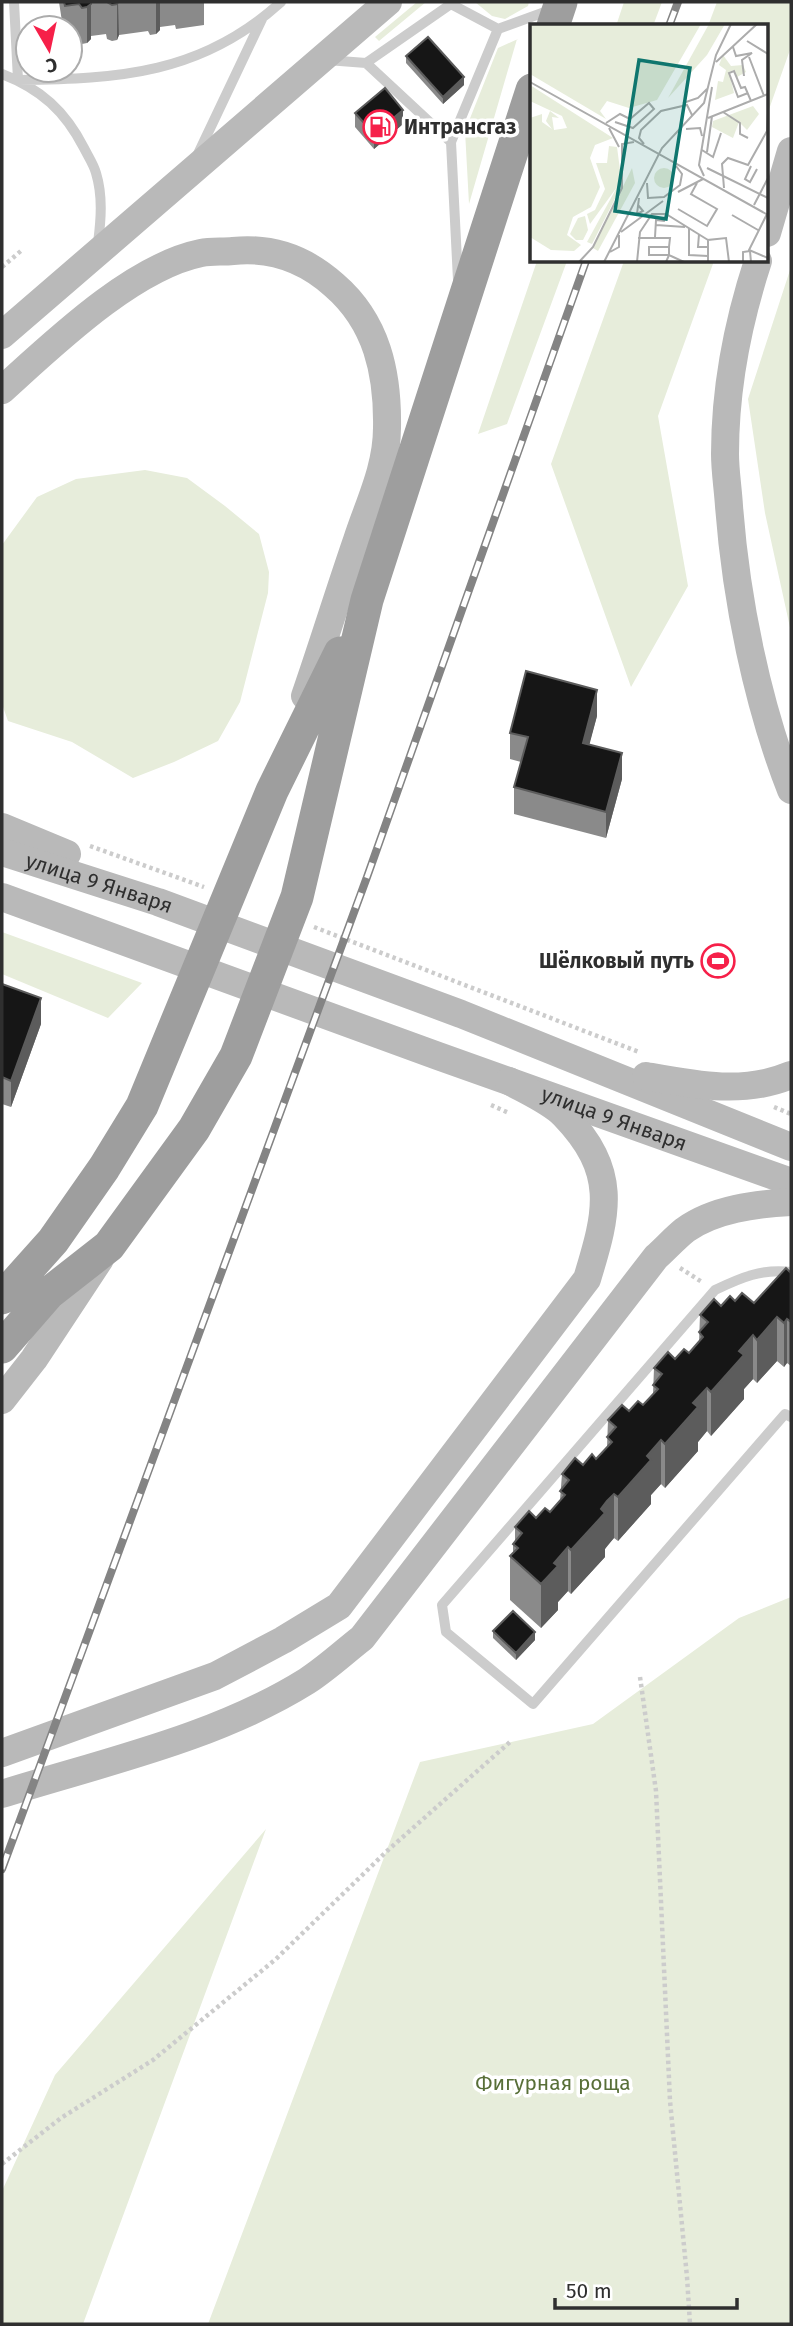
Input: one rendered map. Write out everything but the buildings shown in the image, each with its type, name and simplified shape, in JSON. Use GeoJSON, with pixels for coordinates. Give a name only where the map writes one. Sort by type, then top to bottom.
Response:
{"type":"FeatureCollection","features":[{"type":"Feature","properties":{"kind":"highway"},"geometry":{"type":"LineString","coordinates":[[2,1347],[49,1293],[109,1246],[194,1129],[236,1056],[297,897],[366,600],[530,96]]}},
{"type":"Feature","properties":{"kind":"highway"},"geometry":{"type":"LineString","coordinates":[[2,1298],[53,1241],[142,1106],[272,791],[366,600]]}},
{"type":"Feature","properties":{"kind":"main road"},"geometry":{"type":"LineString","coordinates":[[2,335],[388,2]]}},
{"type":"Feature","properties":{"kind":"main road"},"geometry":{"type":"LineString","coordinates":[[768,230],[791,151]]}},
{"type":"Feature","properties":{"kind":"main road"},"geometry":{"type":"LineString","coordinates":[[2,390],[120,291],[164,267],[200,254],[252,249],[289,255],[324,275],[352,300],[370,328],[380,360],[386,396],[387,431],[380,480],[357,539],[272,791]]}},
{"type":"Feature","properties":{"kind":"main road"},"geometry":{"type":"LineString","coordinates":[[758,262],[734,359],[725,454],[732,552],[747,641],[791,790]]}},
{"type":"Feature","properties":{"kind":"main road"},"geometry":{"type":"LineString","coordinates":[[2,827],[126,877],[158,902]]}},
{"type":"Feature","properties":{"kind":"main road","name":"улица 9 Января"},"geometry":{"type":"LineString","coordinates":[[2,852],[158,902],[461,1014],[733,1126],[791,1147]]}},
{"type":"Feature","properties":{"kind":"main road","name":"улица 9 Января"},"geometry":{"type":"LineString","coordinates":[[2,897],[791,1182]]}},
{"type":"Feature","properties":{"kind":"main road"},"geometry":{"type":"LineString","coordinates":[[580,1061],[684,1083],[725,1088],[773,1083],[791,1075]]}},
{"type":"Feature","properties":{"kind":"main road"},"geometry":{"type":"LineString","coordinates":[[3,1753],[215,1676],[339,1606],[587,1279],[602,1230],[606,1197],[597,1158],[563,1113],[509,1081]]}},
{"type":"Feature","properties":{"kind":"main road"},"geometry":{"type":"LineString","coordinates":[[2,1794],[161,1745],[237,1718],[308,1680],[362,1638],[656,1257],[686,1230],[719,1213],[768,1203],[791,1202]]}},
{"type":"Feature","properties":{"kind":"main road"},"geometry":{"type":"LineString","coordinates":[[2,1400],[34,1359],[109,1246]]}},
{"type":"Feature","properties":{"kind":"lane"},"geometry":{"type":"LineString","coordinates":[[84,79],[180,63],[220,46],[262,19],[281,2]]}},
{"type":"Feature","properties":{"kind":"lane"},"geometry":{"type":"LineString","coordinates":[[322,60],[366,63],[451,4],[498,29],[557,12]]}},
{"type":"Feature","properties":{"kind":"lane"},"geometry":{"type":"LineString","coordinates":[[187,176],[262,19]]}},
{"type":"Feature","properties":{"kind":"lane"},"geometry":{"type":"LineString","coordinates":[[460,313],[451,142],[498,29]]}},
{"type":"Feature","properties":{"kind":"lane"},"geometry":{"type":"LineString","coordinates":[[366,63],[451,142]]}},
{"type":"Feature","properties":{"kind":"lane"},"geometry":{"type":"LineString","coordinates":[[24,84],[57,106],[75,131],[96,172],[102,215],[97,253]]}},
{"type":"Feature","properties":{"kind":"lane"},"geometry":{"type":"LineString","coordinates":[[791,1272],[776,1270],[746,1276],[715,1290],[442,1605],[446,1632],[533,1704],[785,1414],[791,1416]]}},
{"type":"Feature","properties":{"kind":"path"},"geometry":{"type":"LineString","coordinates":[[2,267],[22,250]]}},
{"type":"Feature","properties":{"kind":"path"},"geometry":{"type":"LineString","coordinates":[[182,879],[208,888]]}},
{"type":"Feature","properties":{"kind":"path"},"geometry":{"type":"LineString","coordinates":[[312,927],[647,1055]]}},
{"type":"Feature","properties":{"kind":"path"},"geometry":{"type":"LineString","coordinates":[[746,1086],[751,1098],[791,1114]]}},
{"type":"Feature","properties":{"kind":"path"},"geometry":{"type":"LineString","coordinates":[[640,1677],[656,1791],[670,2101],[690,2324]]}},
{"type":"Feature","properties":{"kind":"path"},"geometry":{"type":"LineString","coordinates":[[2,2164],[61,2118],[153,2060],[276,1959],[387,1851],[509,1742]]}},
{"type":"Feature","properties":{"kind":"green space"},"geometry":{"type":"Polygon","coordinates":[[[417,2],[426,2],[379,41],[375,37],[417,2]]]}},
{"type":"Feature","properties":{"kind":"green space"},"geometry":{"type":"Polygon","coordinates":[[[475,2],[529,2],[528,6],[505,19],[492,16],[475,2]]]}},
{"type":"Feature","properties":{"kind":"green space"},"geometry":{"type":"Polygon","coordinates":[[[624,2],[662,2],[654,24],[617,24],[624,2]]]}},
{"type":"Feature","properties":{"kind":"green space"},"geometry":{"type":"Polygon","coordinates":[[[717,2],[791,2],[791,47],[768,112],[768,24],[709,24],[717,2]]]}},
{"type":"Feature","properties":{"kind":"green space"},"geometry":{"type":"Polygon","coordinates":[[[517,40],[469,204],[465,131],[498,48],[517,40]]]}},
{"type":"Feature","properties":{"kind":"green space"},"geometry":{"type":"Polygon","coordinates":[[[537,262],[567,262],[507,424],[478,434],[537,262]]]}},
{"type":"Feature","properties":{"kind":"green space"},"geometry":{"type":"Polygon","coordinates":[[[624,262],[714,262],[658,416],[688,586],[631,687],[551,464],[624,262]]]}},
{"type":"Feature","properties":{"kind":"green space"},"geometry":{"type":"Polygon","coordinates":[[[791,267],[791,632],[765,513],[748,399],[791,267]]]}},
{"type":"Feature","properties":{"kind":"green space"},"geometry":{"type":"Polygon","coordinates":[[[145,470],[187,478],[225,506],[259,534],[269,572],[268,593],[240,702],[218,741],[133,778],[72,742],[8,721],[2,704],[2,545],[37,497],[76,479],[145,470]]]}},
{"type":"Feature","properties":{"kind":"green space"},"geometry":{"type":"Polygon","coordinates":[[[2,932],[142,983],[108,1018],[2,974],[2,932]]]}},
{"type":"Feature","properties":{"kind":"green space","name":"Фигурная роща"},"geometry":{"type":"Polygon","coordinates":[[[791,1597],[791,2324],[208,2324],[420,1762],[593,1724],[739,1618],[791,1597]]]}},
{"type":"Feature","properties":{"kind":"green space"},"geometry":{"type":"Polygon","coordinates":[[[266,1829],[83,2324],[2,2324],[2,2191],[55,2075],[266,1829]]]}},
{"type":"Feature","properties":{"kind":"railway"},"geometry":{"type":"LineString","coordinates":[[670,24],[678,2]]}},
{"type":"Feature","properties":{"kind":"railway"},"geometry":{"type":"LineString","coordinates":[[2,1869],[367,877],[586,262]]}},
{"type":"Feature","properties":{"kind":"place","name":"Интрансгаз"},"geometry":{"type":"Point","coordinates":[380,127]}},
{"type":"Feature","properties":{"kind":"place","name":"Шёлковый путь"},"geometry":{"type":"Point","coordinates":[718,961]}}]}
